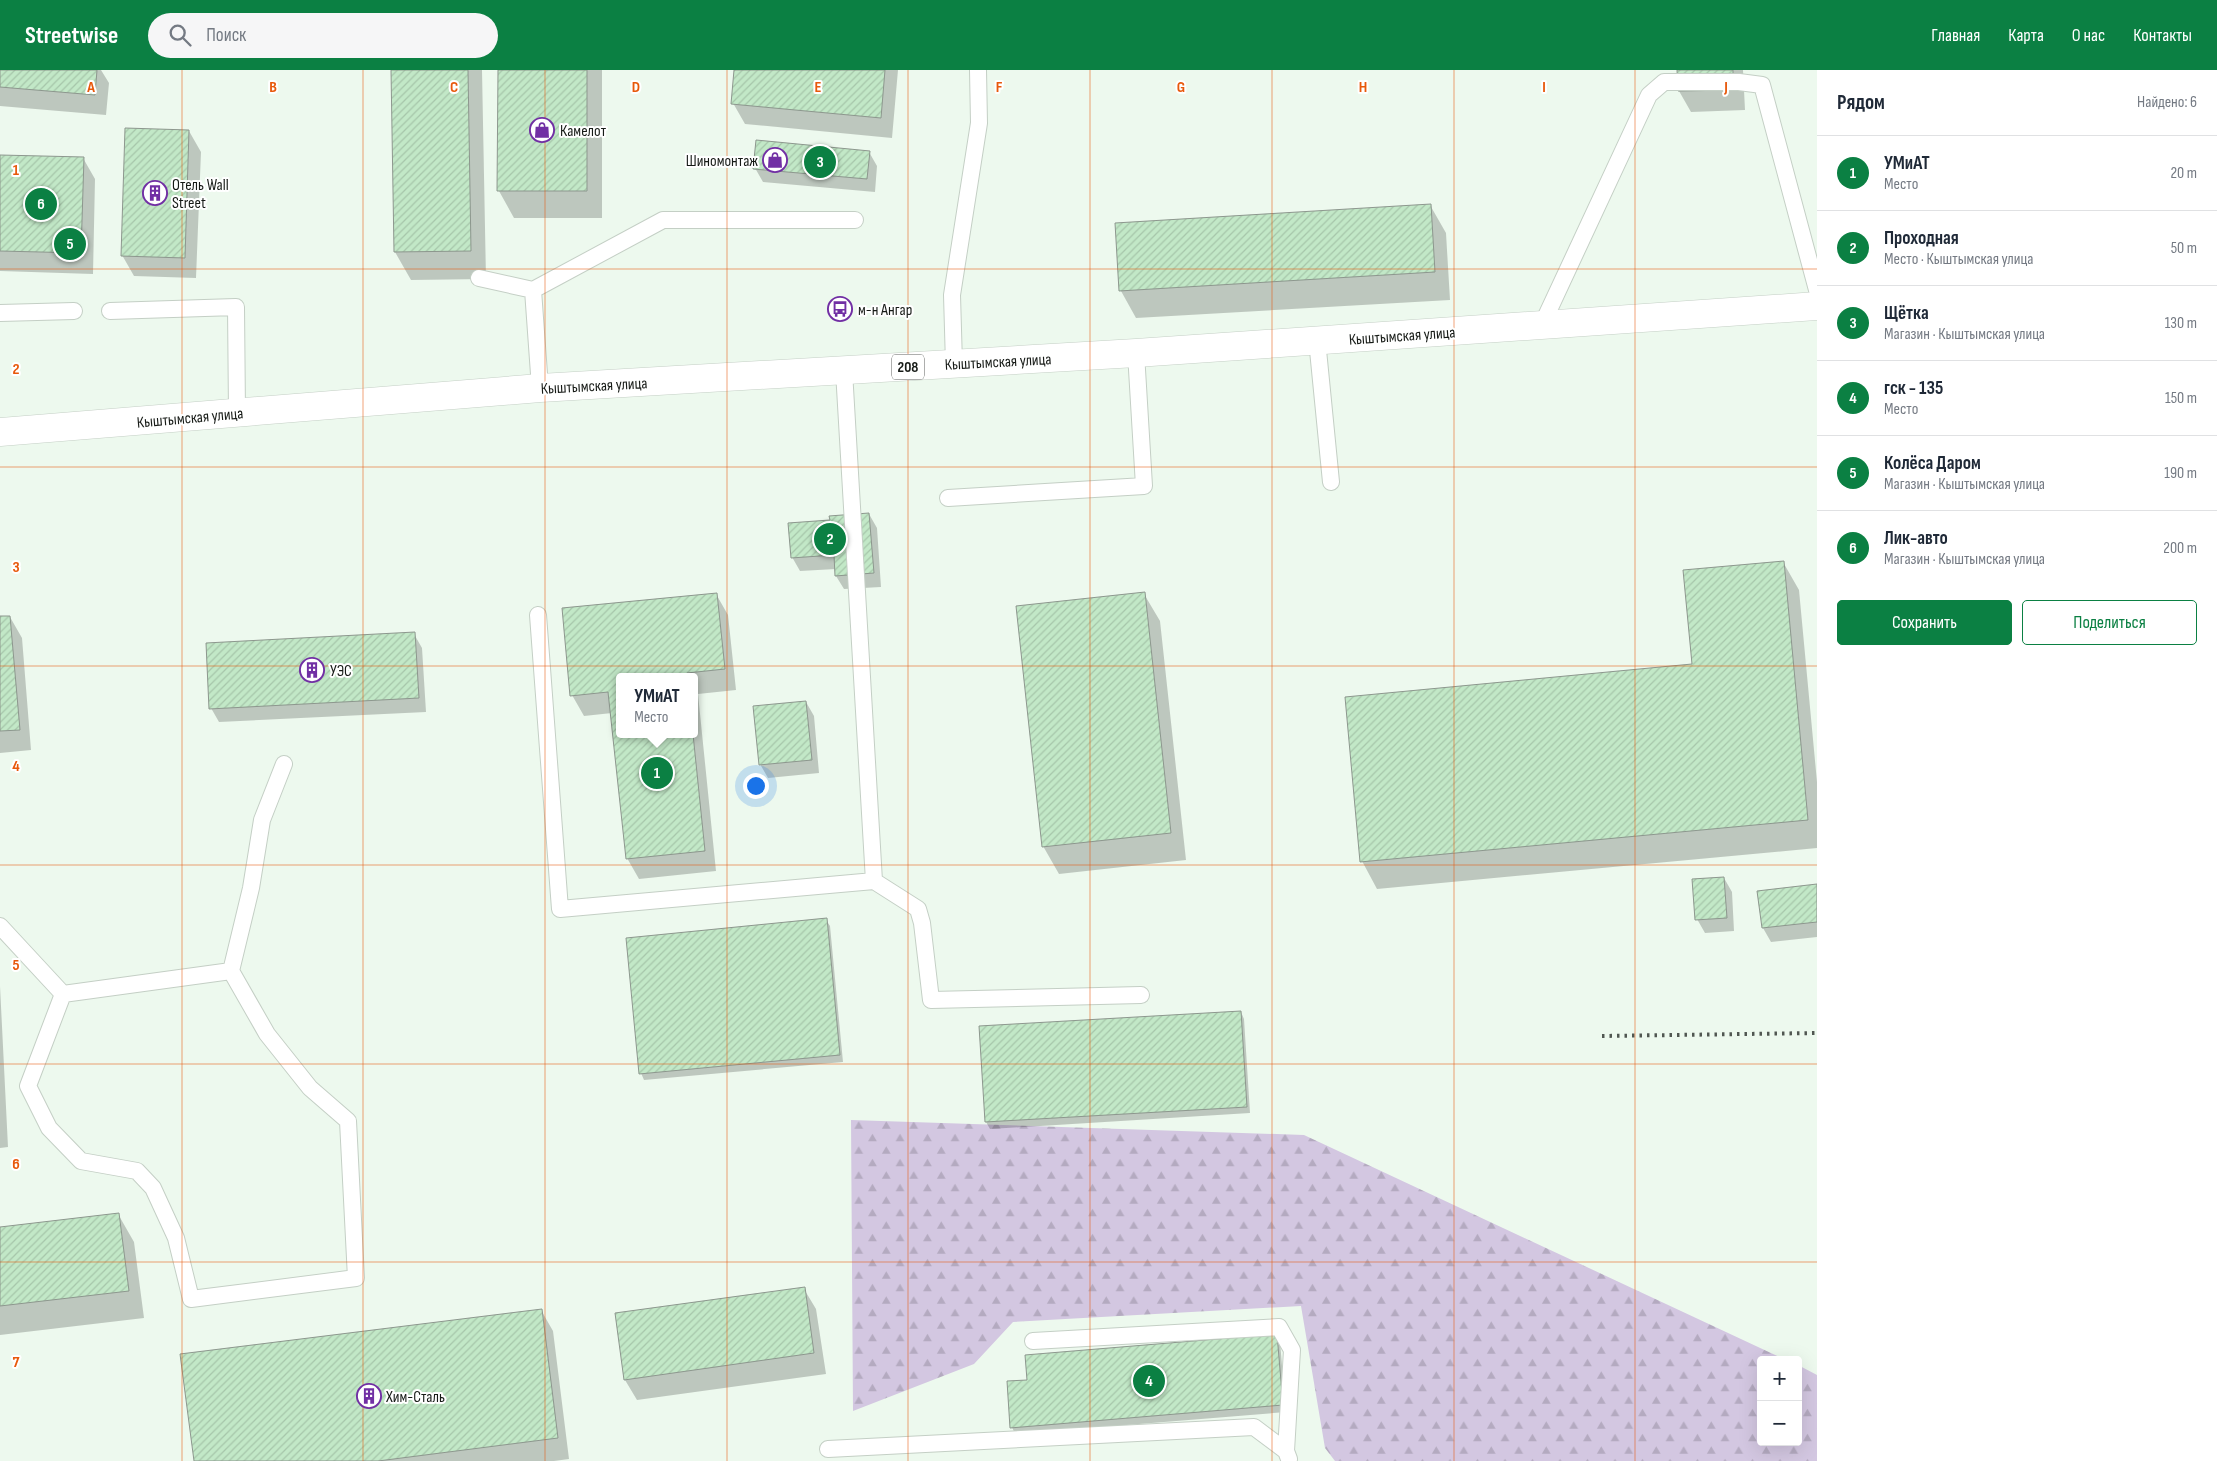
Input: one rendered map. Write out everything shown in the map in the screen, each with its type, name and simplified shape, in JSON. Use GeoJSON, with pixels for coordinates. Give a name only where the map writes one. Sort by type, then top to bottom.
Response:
{"type":"FeatureCollection","features":[{"type":"Feature","properties":{"kind":"main road","name":"Кыштымская улица"},"geometry":{"type":"LineString","coordinates":[[0,432],[540,388],[844,371],[1541,327],[1817,306]]}},
{"type":"Feature","properties":{"kind":"lane"},"geometry":{"type":"LineString","coordinates":[[954,364],[952,295],[979,122],[978,70]]}},
{"type":"Feature","properties":{"kind":"lane"},"geometry":{"type":"LineString","coordinates":[[1541,327],[1649,95],[1664,82],[1739,82],[1762,85],[1817,290]]}},
{"type":"Feature","properties":{"kind":"lane"},"geometry":{"type":"LineString","coordinates":[[479,278],[532,290],[663,220],[855,220]]}},
{"type":"Feature","properties":{"kind":"lane"},"geometry":{"type":"LineString","coordinates":[[532,290],[540,388]]}},
{"type":"Feature","properties":{"kind":"lane"},"geometry":{"type":"LineString","coordinates":[[110,311],[236,307],[238,413]]}},
{"type":"Feature","properties":{"kind":"lane"},"geometry":{"type":"LineString","coordinates":[[0,312],[74,312]]}},
{"type":"Feature","properties":{"kind":"lane"},"geometry":{"type":"LineString","coordinates":[[1317,340],[1331,482]]}},
{"type":"Feature","properties":{"kind":"lane"},"geometry":{"type":"LineString","coordinates":[[948,498],[1144,486],[1136,353]]}},
{"type":"Feature","properties":{"kind":"lane"},"geometry":{"type":"LineString","coordinates":[[844,371],[874,881]]}},
{"type":"Feature","properties":{"kind":"lane"},"geometry":{"type":"LineString","coordinates":[[538,614],[560,909],[874,881],[918,909],[931,1000],[1141,995]]}},
{"type":"Feature","properties":{"kind":"lane"},"geometry":{"type":"LineString","coordinates":[[63,994],[28,1086],[49,1128],[81,1161],[137,1171],[153,1188],[176,1238],[191,1299],[356,1278],[348,1121],[310,1088],[266,1034],[230,971],[251,888],[262,820],[284,764]]}},
{"type":"Feature","properties":{"kind":"lane"},"geometry":{"type":"LineString","coordinates":[[0,926],[63,994]]}},
{"type":"Feature","properties":{"kind":"lane"},"geometry":{"type":"LineString","coordinates":[[63,994],[230,971]]}},
{"type":"Feature","properties":{"kind":"lane"},"geometry":{"type":"LineString","coordinates":[[1033,1341],[1279,1327],[1292,1350],[1288,1456]]}},
{"type":"Feature","properties":{"kind":"lane"},"geometry":{"type":"LineString","coordinates":[[828,1450],[1254,1427],[1288,1456]]}},
{"type":"Feature","properties":{"kind":"green space"},"geometry":{"type":"Polygon","coordinates":[[[851,1120],[1304,1135],[1777,1356],[1757,1356],[1757,1446],[1802,1446],[1802,1367],[1817,1375],[1817,1461],[1335,1461],[1325,1448],[1301,1306],[1013,1322],[974,1364],[853,1411],[851,1120]]]}},
{"type":"Feature","properties":{"kind":"building"},"geometry":{"type":"Polygon","coordinates":[[[0,70],[97,70],[95,95],[0,87],[0,70]]]}},
{"type":"Feature","properties":{"kind":"building"},"geometry":{"type":"Polygon","coordinates":[[[391,70],[468,70],[471,251],[394,252],[391,70]]]}},
{"type":"Feature","properties":{"kind":"building","name":"Камелот"},"geometry":{"type":"Polygon","coordinates":[[[498,70],[587,70],[587,191],[497,191],[498,70]]]}},
{"type":"Feature","properties":{"kind":"building"},"geometry":{"type":"Polygon","coordinates":[[[734,70],[885,70],[881,118],[731,104],[734,70]]]}},
{"type":"Feature","properties":{"kind":"building"},"geometry":{"type":"Polygon","coordinates":[[[1677,70],[1733,70],[1733,90],[1678,91],[1677,70]]]}},
{"type":"Feature","properties":{"kind":"building","name":"Отель Wall Street"},"geometry":{"type":"Polygon","coordinates":[[[125,128],[189,130],[185,258],[121,256],[125,128]]]}},
{"type":"Feature","properties":{"kind":"building"},"geometry":{"type":"Polygon","coordinates":[[[756,140],[870,151],[867,179],[753,169],[756,140]]]}},
{"type":"Feature","properties":{"kind":"building"},"geometry":{"type":"Polygon","coordinates":[[[0,155],[84,157],[81,253],[0,251],[0,155]]]}},
{"type":"Feature","properties":{"kind":"building"},"geometry":{"type":"Polygon","coordinates":[[[1431,204],[1435,272],[1119,291],[1115,223],[1431,204]]]}},
{"type":"Feature","properties":{"kind":"building"},"geometry":{"type":"Polygon","coordinates":[[[869,513],[874,573],[835,576],[834,555],[791,558],[788,523],[830,520],[829,516],[869,513]]]}},
{"type":"Feature","properties":{"kind":"building"},"geometry":{"type":"Polygon","coordinates":[[[1784,561],[1808,820],[1360,862],[1345,697],[1692,664],[1683,570],[1784,561]]]}},
{"type":"Feature","properties":{"kind":"building"},"geometry":{"type":"Polygon","coordinates":[[[1145,592],[1171,833],[1042,847],[1016,606],[1145,592]]]}},
{"type":"Feature","properties":{"kind":"building"},"geometry":{"type":"Polygon","coordinates":[[[717,593],[725,669],[687,673],[616,673],[616,738],[693,738],[705,851],[626,859],[608,692],[570,696],[562,608],[717,593]]]}},
{"type":"Feature","properties":{"kind":"building"},"geometry":{"type":"Polygon","coordinates":[[[0,616],[10,616],[20,730],[0,731],[0,616]]]}},
{"type":"Feature","properties":{"kind":"building","name":"УЭС"},"geometry":{"type":"Polygon","coordinates":[[[415,632],[419,698],[209,709],[206,643],[415,632]]]}},
{"type":"Feature","properties":{"kind":"building"},"geometry":{"type":"Polygon","coordinates":[[[806,701],[812,760],[759,765],[753,706],[806,701]]]}},
{"type":"Feature","properties":{"kind":"building"},"geometry":{"type":"Polygon","coordinates":[[[1724,877],[1727,918],[1695,920],[1692,879],[1724,877]]]}},
{"type":"Feature","properties":{"kind":"building"},"geometry":{"type":"Polygon","coordinates":[[[1817,884],[1817,922],[1762,928],[1757,891],[1817,884]]]}},
{"type":"Feature","properties":{"kind":"building"},"geometry":{"type":"Polygon","coordinates":[[[827,918],[840,1055],[639,1074],[626,938],[827,918]]]}},
{"type":"Feature","properties":{"kind":"building"},"geometry":{"type":"Polygon","coordinates":[[[1241,1011],[1247,1107],[985,1122],[979,1026],[1241,1011]]]}},
{"type":"Feature","properties":{"kind":"building"},"geometry":{"type":"Polygon","coordinates":[[[119,1213],[129,1291],[0,1306],[0,1227],[119,1213]]]}},
{"type":"Feature","properties":{"kind":"building"},"geometry":{"type":"Polygon","coordinates":[[[805,1287],[814,1353],[624,1380],[615,1313],[805,1287]]]}},
{"type":"Feature","properties":{"kind":"building","name":"Хим-Сталь"},"geometry":{"type":"Polygon","coordinates":[[[542,1309],[558,1438],[378,1461],[194,1461],[180,1354],[542,1309]]]}},
{"type":"Feature","properties":{"kind":"building"},"geometry":{"type":"Polygon","coordinates":[[[1277,1334],[1283,1405],[1010,1428],[1007,1381],[1027,1380],[1025,1355],[1277,1334]]]}},
{"type":"Feature","properties":{"kind":"railway"},"geometry":{"type":"LineString","coordinates":[[1602,1036],[1817,1033]]}},
{"type":"Feature","properties":{"kind":"place","name":"Камелот"},"geometry":{"type":"Point","coordinates":[542,130]}},
{"type":"Feature","properties":{"kind":"place","name":"Шиномонтаж"},"geometry":{"type":"Point","coordinates":[775,160]}},
{"type":"Feature","properties":{"kind":"place","name":"Щётка"},"geometry":{"type":"Point","coordinates":[820,162]}},
{"type":"Feature","properties":{"kind":"place","name":"Отель Wall Street"},"geometry":{"type":"Point","coordinates":[155,193]}},
{"type":"Feature","properties":{"kind":"place","name":"Лик-авто"},"geometry":{"type":"Point","coordinates":[41,204]}},
{"type":"Feature","properties":{"kind":"place","name":"Колёса Даром"},"geometry":{"type":"Point","coordinates":[70,244]}},
{"type":"Feature","properties":{"kind":"place","name":"м-н Ангар"},"geometry":{"type":"Point","coordinates":[840,309]}},
{"type":"Feature","properties":{"kind":"place","name":"Проходная"},"geometry":{"type":"Point","coordinates":[830,539]}},
{"type":"Feature","properties":{"kind":"place","name":"УЭС"},"geometry":{"type":"Point","coordinates":[312,670]}},
{"type":"Feature","properties":{"kind":"place","name":"УМиАТ"},"geometry":{"type":"Point","coordinates":[657,773]}},
{"type":"Feature","properties":{"kind":"place","name":"гск - 135"},"geometry":{"type":"Point","coordinates":[1149,1381]}},
{"type":"Feature","properties":{"kind":"place","name":"Хим-Сталь"},"geometry":{"type":"Point","coordinates":[369,1396]}}]}
